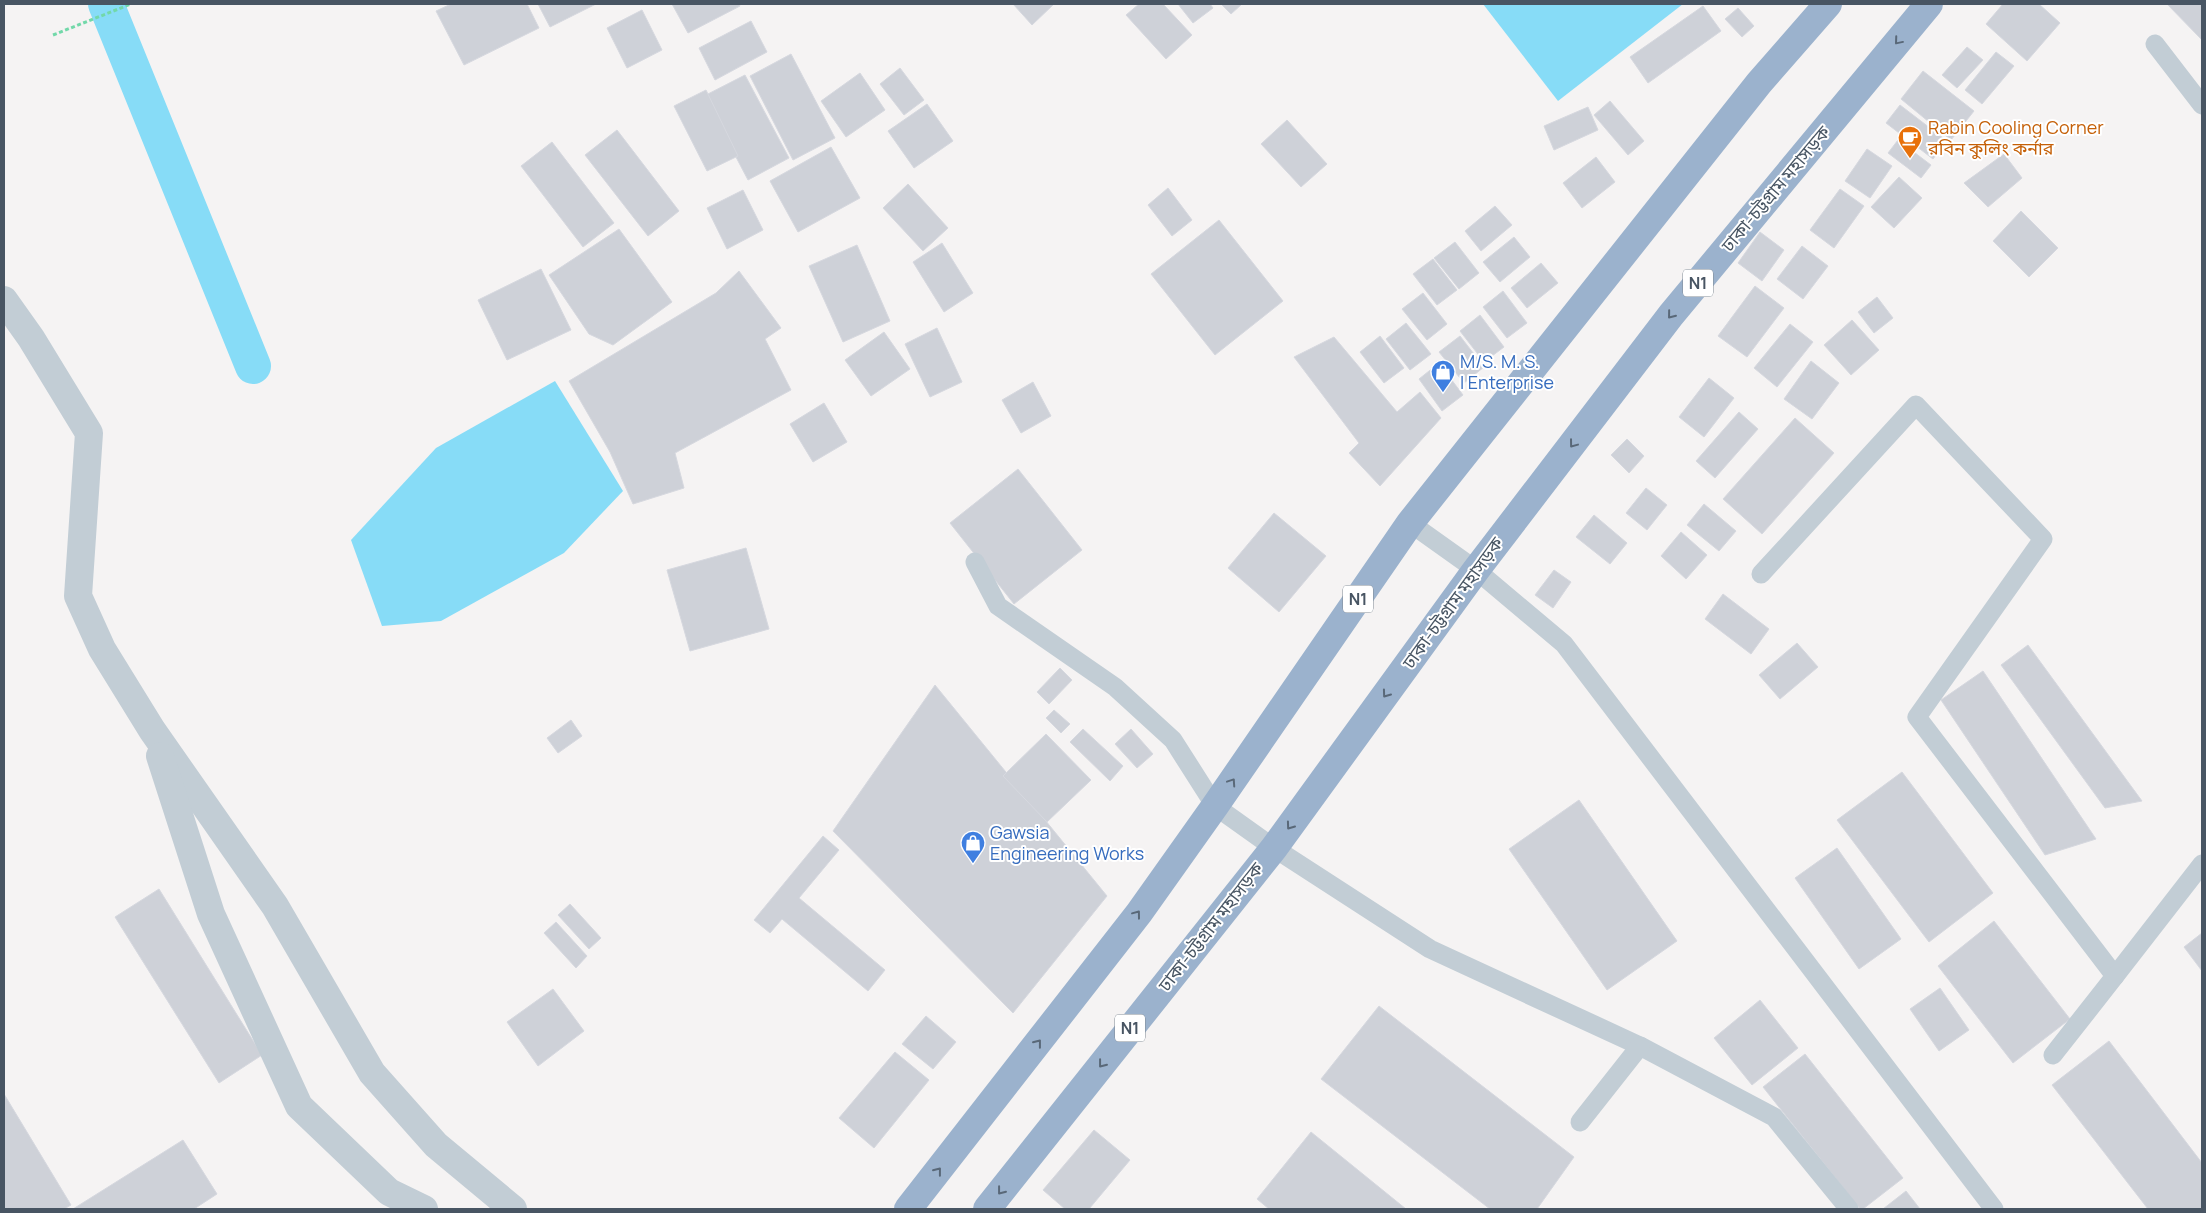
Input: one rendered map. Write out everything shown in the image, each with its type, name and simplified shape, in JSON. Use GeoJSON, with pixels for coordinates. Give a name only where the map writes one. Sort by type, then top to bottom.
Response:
{"type":"FeatureCollection","features":[{"type":"Feature","properties":{"kind":"highway","name":"N1"},"geometry":{"type":"LineString","coordinates":[[908,1209],[1138,913],[1216,806],[1410,524],[1759,83],[1828,4]]}},
{"type":"Feature","properties":{"kind":"highway","name":"ঢাকা-চট্টগ্রাম মহাসড়ক"},"geometry":{"type":"LineString","coordinates":[[987,1209],[1274,848],[1476,570],[1671,315],[1929,4]]}},
{"type":"Feature","properties":{"kind":"street"},"geometry":{"type":"LineString","coordinates":[[4,300],[31,338],[89,432],[78,596],[102,649],[152,730],[276,906],[372,1073],[436,1145],[514,1209]]}},
{"type":"Feature","properties":{"kind":"street"},"geometry":{"type":"LineString","coordinates":[[152,730],[212,914],[299,1106],[389,1192],[424,1209]]}},
{"type":"Feature","properties":{"kind":"lane"},"geometry":{"type":"LineString","coordinates":[[2155,44],[2202,105]]}},
{"type":"Feature","properties":{"kind":"lane"},"geometry":{"type":"LineString","coordinates":[[1761,574],[1916,405],[2043,539],[1917,717],[2115,976]]}},
{"type":"Feature","properties":{"kind":"lane"},"geometry":{"type":"LineString","coordinates":[[1410,524],[1476,570],[1564,644],[1994,1209]]}},
{"type":"Feature","properties":{"kind":"lane"},"geometry":{"type":"LineString","coordinates":[[975,562],[998,606],[1115,687],[1173,740],[1216,806],[1274,848],[1430,949],[1640,1046],[1774,1117],[1849,1209]]}},
{"type":"Feature","properties":{"kind":"lane"},"geometry":{"type":"LineString","coordinates":[[2053,1055],[2202,864]]}},
{"type":"Feature","properties":{"kind":"lane"},"geometry":{"type":"LineString","coordinates":[[1580,1122],[1640,1046]]}},
{"type":"Feature","properties":{"kind":"path"},"geometry":{"type":"LineString","coordinates":[[53,35],[131,4]]}},
{"type":"Feature","properties":{"kind":"water"},"geometry":{"type":"Polygon","coordinates":[[[1483,4],[1683,4],[1558,101],[1483,4]]]}},
{"type":"Feature","properties":{"kind":"water"},"geometry":{"type":"Polygon","coordinates":[[[555,381],[623,491],[564,553],[441,621],[382,626],[351,540],[436,448],[555,381]]]}},
{"type":"Feature","properties":{"kind":"building"},"geometry":{"type":"Polygon","coordinates":[[[451,4],[527,4],[539,28],[464,65],[436,11],[451,4]]]}},
{"type":"Feature","properties":{"kind":"building"},"geometry":{"type":"Polygon","coordinates":[[[538,4],[596,4],[550,27],[538,4]]]}},
{"type":"Feature","properties":{"kind":"building"},"geometry":{"type":"Polygon","coordinates":[[[672,4],[739,4],[740,6],[688,33],[672,4]]]}},
{"type":"Feature","properties":{"kind":"building"},"geometry":{"type":"Polygon","coordinates":[[[1013,4],[1054,4],[1032,25],[1013,4]]]}},
{"type":"Feature","properties":{"kind":"building"},"geometry":{"type":"Polygon","coordinates":[[[1139,4],[1163,4],[1192,35],[1166,59],[1126,15],[1139,4]]]}},
{"type":"Feature","properties":{"kind":"building"},"geometry":{"type":"Polygon","coordinates":[[[1178,4],[1210,4],[1213,8],[1193,23],[1178,4]]]}},
{"type":"Feature","properties":{"kind":"building"},"geometry":{"type":"Polygon","coordinates":[[[1221,4],[1242,4],[1231,14],[1221,4]]]}},
{"type":"Feature","properties":{"kind":"building"},"geometry":{"type":"Polygon","coordinates":[[[2003,4],[2039,4],[2060,23],[2027,61],[1986,24],[2003,4]]]}},
{"type":"Feature","properties":{"kind":"building"},"geometry":{"type":"Polygon","coordinates":[[[2167,4],[2202,4],[2202,40],[2167,4]]]}},
{"type":"Feature","properties":{"kind":"building"},"geometry":{"type":"Polygon","coordinates":[[[1703,6],[1721,31],[1648,83],[1630,57],[1703,6]]]}},
{"type":"Feature","properties":{"kind":"building"},"geometry":{"type":"Polygon","coordinates":[[[1738,8],[1754,26],[1742,37],[1725,19],[1738,8]]]}},
{"type":"Feature","properties":{"kind":"building"},"geometry":{"type":"Polygon","coordinates":[[[642,10],[662,50],[627,68],[607,28],[642,10]]]}},
{"type":"Feature","properties":{"kind":"building"},"geometry":{"type":"Polygon","coordinates":[[[751,21],[767,52],[715,80],[699,48],[751,21]]]}},
{"type":"Feature","properties":{"kind":"building"},"geometry":{"type":"Polygon","coordinates":[[[1967,47],[1983,60],[1957,88],[1942,75],[1967,47]]]}},
{"type":"Feature","properties":{"kind":"building"},"geometry":{"type":"Polygon","coordinates":[[[1996,52],[2014,66],[1982,104],[1965,90],[1996,52]]]}},
{"type":"Feature","properties":{"kind":"building"},"geometry":{"type":"Polygon","coordinates":[[[791,54],[835,138],[793,160],[750,76],[791,54]]]}},
{"type":"Feature","properties":{"kind":"building"},"geometry":{"type":"Polygon","coordinates":[[[900,68],[924,100],[904,115],[880,84],[900,68]]]}},
{"type":"Feature","properties":{"kind":"building"},"geometry":{"type":"Polygon","coordinates":[[[1923,71],[1974,111],[1951,140],[1901,99],[1923,71]]]}},
{"type":"Feature","properties":{"kind":"building"},"geometry":{"type":"Polygon","coordinates":[[[860,73],[885,110],[846,137],[821,101],[860,73]]]}},
{"type":"Feature","properties":{"kind":"building"},"geometry":{"type":"Polygon","coordinates":[[[745,75],[789,158],[748,180],[704,96],[745,75]]]}},
{"type":"Feature","properties":{"kind":"building"},"geometry":{"type":"Polygon","coordinates":[[[706,90],[738,156],[707,171],[674,106],[706,90]]]}},
{"type":"Feature","properties":{"kind":"building"},"geometry":{"type":"Polygon","coordinates":[[[1610,101],[1644,141],[1628,155],[1594,115],[1610,101]]]}},
{"type":"Feature","properties":{"kind":"building"},"geometry":{"type":"Polygon","coordinates":[[[927,104],[953,141],[914,168],[888,131],[927,104]]]}},
{"type":"Feature","properties":{"kind":"building"},"geometry":{"type":"Polygon","coordinates":[[[1900,105],[1947,141],[1933,159],[1886,123],[1900,105]]]}},
{"type":"Feature","properties":{"kind":"building"},"geometry":{"type":"Polygon","coordinates":[[[1588,107],[1598,130],[1554,150],[1544,126],[1588,107]]]}},
{"type":"Feature","properties":{"kind":"building"},"geometry":{"type":"Polygon","coordinates":[[[1287,120],[1327,164],[1301,187],[1261,144],[1287,120]]]}},
{"type":"Feature","properties":{"kind":"building"},"geometry":{"type":"Polygon","coordinates":[[[617,130],[679,211],[648,236],[585,155],[617,130]]]}},
{"type":"Feature","properties":{"kind":"building","name":"Rabin Cooling Corner রবিন কুলিং কর্নার"},"geometry":{"type":"Polygon","coordinates":[[[1898,140],[1931,165],[1921,178],[1888,153],[1898,140]]]}},
{"type":"Feature","properties":{"kind":"building"},"geometry":{"type":"Polygon","coordinates":[[[552,142],[614,223],[583,247],[521,166],[552,142]]]}},
{"type":"Feature","properties":{"kind":"building"},"geometry":{"type":"Polygon","coordinates":[[[831,147],[860,198],[798,232],[770,181],[831,147]]]}},
{"type":"Feature","properties":{"kind":"building"},"geometry":{"type":"Polygon","coordinates":[[[1867,149],[1892,166],[1870,198],[1845,181],[1867,149]]]}},
{"type":"Feature","properties":{"kind":"building"},"geometry":{"type":"Polygon","coordinates":[[[2004,154],[2022,178],[1988,207],[1964,183],[2004,154]]]}},
{"type":"Feature","properties":{"kind":"building"},"geometry":{"type":"Polygon","coordinates":[[[1596,157],[1615,182],[1582,208],[1563,183],[1596,157]]]}},
{"type":"Feature","properties":{"kind":"building"},"geometry":{"type":"Polygon","coordinates":[[[1899,177],[1922,198],[1894,228],[1871,207],[1899,177]]]}},
{"type":"Feature","properties":{"kind":"building"},"geometry":{"type":"Polygon","coordinates":[[[908,184],[948,228],[923,251],[883,208],[908,184]]]}},
{"type":"Feature","properties":{"kind":"building"},"geometry":{"type":"Polygon","coordinates":[[[1168,188],[1192,220],[1172,236],[1148,205],[1168,188]]]}},
{"type":"Feature","properties":{"kind":"building"},"geometry":{"type":"Polygon","coordinates":[[[1840,189],[1864,206],[1834,248],[1810,230],[1840,189]]]}},
{"type":"Feature","properties":{"kind":"building"},"geometry":{"type":"Polygon","coordinates":[[[743,190],[763,230],[727,249],[707,208],[743,190]]]}},
{"type":"Feature","properties":{"kind":"building"},"geometry":{"type":"Polygon","coordinates":[[[1495,206],[1512,225],[1481,251],[1465,231],[1495,206]]]}},
{"type":"Feature","properties":{"kind":"building"},"geometry":{"type":"Polygon","coordinates":[[[2021,211],[2058,248],[2029,277],[1993,241],[2021,211]]]}},
{"type":"Feature","properties":{"kind":"building"},"geometry":{"type":"Polygon","coordinates":[[[1219,220],[1283,301],[1215,355],[1151,274],[1219,220]]]}},
{"type":"Feature","properties":{"kind":"building"},"geometry":{"type":"Polygon","coordinates":[[[619,229],[672,302],[613,345],[589,334],[549,275],[619,229]]]}},
{"type":"Feature","properties":{"kind":"building"},"geometry":{"type":"Polygon","coordinates":[[[1760,232],[1784,250],[1762,281],[1738,263],[1760,232]]]}},
{"type":"Feature","properties":{"kind":"building"},"geometry":{"type":"Polygon","coordinates":[[[1514,237],[1530,257],[1500,282],[1483,262],[1514,237]]]}},
{"type":"Feature","properties":{"kind":"building"},"geometry":{"type":"Polygon","coordinates":[[[1455,242],[1479,273],[1459,289],[1434,258],[1455,242]]]}},
{"type":"Feature","properties":{"kind":"building"},"geometry":{"type":"Polygon","coordinates":[[[942,243],[973,293],[944,312],[913,262],[942,243]]]}},
{"type":"Feature","properties":{"kind":"building"},"geometry":{"type":"Polygon","coordinates":[[[857,245],[890,321],[843,342],[809,266],[857,245]]]}},
{"type":"Feature","properties":{"kind":"building"},"geometry":{"type":"Polygon","coordinates":[[[1802,246],[1828,266],[1803,299],[1777,279],[1802,246]]]}},
{"type":"Feature","properties":{"kind":"building"},"geometry":{"type":"Polygon","coordinates":[[[1433,259],[1457,290],[1437,305],[1413,274],[1433,259]]]}},
{"type":"Feature","properties":{"kind":"building"},"geometry":{"type":"Polygon","coordinates":[[[1541,263],[1558,283],[1527,308],[1511,288],[1541,263]]]}},
{"type":"Feature","properties":{"kind":"building"},"geometry":{"type":"Polygon","coordinates":[[[541,269],[571,330],[507,360],[478,300],[541,269]]]}},
{"type":"Feature","properties":{"kind":"building"},"geometry":{"type":"Polygon","coordinates":[[[739,271],[781,328],[765,339],[791,390],[675,453],[684,488],[633,504],[610,452],[569,381],[716,293],[739,271]]]}},
{"type":"Feature","properties":{"kind":"building"},"geometry":{"type":"Polygon","coordinates":[[[1755,286],[1784,308],[1747,357],[1718,336],[1755,286]]]}},
{"type":"Feature","properties":{"kind":"building"},"geometry":{"type":"Polygon","coordinates":[[[1503,291],[1527,323],[1507,338],[1483,307],[1503,291]]]}},
{"type":"Feature","properties":{"kind":"building"},"geometry":{"type":"Polygon","coordinates":[[[1423,293],[1447,324],[1427,340],[1402,309],[1423,293]]]}},
{"type":"Feature","properties":{"kind":"building"},"geometry":{"type":"Polygon","coordinates":[[[1877,297],[1893,318],[1874,333],[1858,312],[1877,297]]]}},
{"type":"Feature","properties":{"kind":"building"},"geometry":{"type":"Polygon","coordinates":[[[1480,315],[1504,347],[1484,362],[1460,331],[1480,315]]]}},
{"type":"Feature","properties":{"kind":"building"},"geometry":{"type":"Polygon","coordinates":[[[1852,320],[1879,350],[1851,375],[1824,345],[1852,320]]]}},
{"type":"Feature","properties":{"kind":"building"},"geometry":{"type":"Polygon","coordinates":[[[1406,323],[1431,354],[1410,370],[1386,339],[1406,323]]]}},
{"type":"Feature","properties":{"kind":"building"},"geometry":{"type":"Polygon","coordinates":[[[1790,324],[1813,342],[1777,387],[1754,368],[1790,324]]]}},
{"type":"Feature","properties":{"kind":"building"},"geometry":{"type":"Polygon","coordinates":[[[937,328],[962,382],[930,397],[905,344],[937,328]]]}},
{"type":"Feature","properties":{"kind":"building"},"geometry":{"type":"Polygon","coordinates":[[[884,332],[910,369],[871,396],[845,360],[884,332]]]}},
{"type":"Feature","properties":{"kind":"building"},"geometry":{"type":"Polygon","coordinates":[[[1380,336],[1404,368],[1384,383],[1360,352],[1380,336]]]}},
{"type":"Feature","properties":{"kind":"building"},"geometry":{"type":"Polygon","coordinates":[[[1460,336],[1484,367],[1464,383],[1439,352],[1460,336]]]}},
{"type":"Feature","properties":{"kind":"building"},"geometry":{"type":"Polygon","coordinates":[[[1334,337],[1397,412],[1420,392],[1441,418],[1380,486],[1349,453],[1359,443],[1294,357],[1334,337]]]}},
{"type":"Feature","properties":{"kind":"building"},"geometry":{"type":"Polygon","coordinates":[[[1811,361],[1839,383],[1812,419],[1784,399],[1811,361]]]}},
{"type":"Feature","properties":{"kind":"building"},"geometry":{"type":"Polygon","coordinates":[[[1439,363],[1463,395],[1442,411],[1419,379],[1439,363]]]}},
{"type":"Feature","properties":{"kind":"building"},"geometry":{"type":"Polygon","coordinates":[[[1709,378],[1734,398],[1704,437],[1679,417],[1709,378]]]}},
{"type":"Feature","properties":{"kind":"building"},"geometry":{"type":"Polygon","coordinates":[[[1033,382],[1051,416],[1021,433],[1002,400],[1033,382]]]}},
{"type":"Feature","properties":{"kind":"building"},"geometry":{"type":"Polygon","coordinates":[[[824,403],[847,442],[813,462],[790,424],[824,403]]]}},
{"type":"Feature","properties":{"kind":"building"},"geometry":{"type":"Polygon","coordinates":[[[1739,412],[1758,429],[1715,478],[1696,461],[1739,412]]]}},
{"type":"Feature","properties":{"kind":"building"},"geometry":{"type":"Polygon","coordinates":[[[1795,418],[1834,453],[1762,534],[1723,499],[1795,418]]]}},
{"type":"Feature","properties":{"kind":"building"},"geometry":{"type":"Polygon","coordinates":[[[1627,439],[1644,456],[1629,473],[1611,455],[1627,439]]]}},
{"type":"Feature","properties":{"kind":"building"},"geometry":{"type":"Polygon","coordinates":[[[1018,469],[1082,550],[1014,604],[950,523],[1018,469]]]}},
{"type":"Feature","properties":{"kind":"building"},"geometry":{"type":"Polygon","coordinates":[[[1646,488],[1667,505],[1647,530],[1626,513],[1646,488]]]}},
{"type":"Feature","properties":{"kind":"building"},"geometry":{"type":"Polygon","coordinates":[[[1704,504],[1736,531],[1719,551],[1687,525],[1704,504]]]}},
{"type":"Feature","properties":{"kind":"building"},"geometry":{"type":"Polygon","coordinates":[[[1274,513],[1326,556],[1279,612],[1228,568],[1274,513]]]}},
{"type":"Feature","properties":{"kind":"building"},"geometry":{"type":"Polygon","coordinates":[[[1594,515],[1627,543],[1610,564],[1576,537],[1594,515]]]}},
{"type":"Feature","properties":{"kind":"building"},"geometry":{"type":"Polygon","coordinates":[[[1681,532],[1707,555],[1686,579],[1661,556],[1681,532]]]}},
{"type":"Feature","properties":{"kind":"building"},"geometry":{"type":"Polygon","coordinates":[[[746,548],[769,629],[690,651],[667,570],[746,548]]]}},
{"type":"Feature","properties":{"kind":"building"},"geometry":{"type":"Polygon","coordinates":[[[1554,570],[1571,582],[1553,608],[1535,595],[1554,570]]]}},
{"type":"Feature","properties":{"kind":"building"},"geometry":{"type":"Polygon","coordinates":[[[1723,594],[1769,629],[1751,654],[1705,619],[1723,594]]]}},
{"type":"Feature","properties":{"kind":"building"},"geometry":{"type":"Polygon","coordinates":[[[1797,643],[1818,667],[1780,699],[1759,675],[1797,643]]]}},
{"type":"Feature","properties":{"kind":"building"},"geometry":{"type":"Polygon","coordinates":[[[2028,645],[2142,801],[2105,808],[2001,665],[2028,645]]]}},
{"type":"Feature","properties":{"kind":"building"},"geometry":{"type":"Polygon","coordinates":[[[1060,668],[1072,680],[1049,704],[1037,692],[1060,668]]]}},
{"type":"Feature","properties":{"kind":"building"},"geometry":{"type":"Polygon","coordinates":[[[1983,671],[2096,839],[2045,855],[1941,700],[1983,671]]]}},
{"type":"Feature","properties":{"kind":"building","name":"Gawsia Engineering Works"},"geometry":{"type":"Polygon","coordinates":[[[935,685],[1107,896],[1013,1013],[833,831],[935,685]]]}},
{"type":"Feature","properties":{"kind":"building"},"geometry":{"type":"Polygon","coordinates":[[[1054,710],[1070,724],[1061,733],[1046,718],[1054,710]]]}},
{"type":"Feature","properties":{"kind":"building"},"geometry":{"type":"Polygon","coordinates":[[[571,720],[582,736],[558,753],[547,738],[571,720]]]}},
{"type":"Feature","properties":{"kind":"building"},"geometry":{"type":"Polygon","coordinates":[[[1083,729],[1123,766],[1110,781],[1070,742],[1083,729]]]}},
{"type":"Feature","properties":{"kind":"building"},"geometry":{"type":"Polygon","coordinates":[[[1131,729],[1153,754],[1137,768],[1115,744],[1131,729]]]}},
{"type":"Feature","properties":{"kind":"building"},"geometry":{"type":"Polygon","coordinates":[[[1046,734],[1091,780],[1047,822],[1003,776],[1046,734]]]}},
{"type":"Feature","properties":{"kind":"building"},"geometry":{"type":"Polygon","coordinates":[[[1902,772],[1993,893],[1929,942],[1837,820],[1902,772]]]}},
{"type":"Feature","properties":{"kind":"building"},"geometry":{"type":"Polygon","coordinates":[[[1579,800],[1677,941],[1607,990],[1509,849],[1579,800]]]}},
{"type":"Feature","properties":{"kind":"building"},"geometry":{"type":"Polygon","coordinates":[[[823,836],[839,850],[799,898],[885,970],[868,991],[782,919],[770,933],[754,920],[823,836]]]}},
{"type":"Feature","properties":{"kind":"building"},"geometry":{"type":"Polygon","coordinates":[[[1837,848],[1901,939],[1859,969],[1795,878],[1837,848]]]}},
{"type":"Feature","properties":{"kind":"building"},"geometry":{"type":"Polygon","coordinates":[[[159,889],[262,1055],[219,1083],[115,917],[159,889]]]}},
{"type":"Feature","properties":{"kind":"building"},"geometry":{"type":"Polygon","coordinates":[[[570,904],[601,938],[589,949],[558,915],[570,904]]]}},
{"type":"Feature","properties":{"kind":"building"},"geometry":{"type":"Polygon","coordinates":[[[1994,921],[2070,1019],[2013,1063],[1938,966],[1994,921]]]}},
{"type":"Feature","properties":{"kind":"building"},"geometry":{"type":"Polygon","coordinates":[[[556,922],[587,956],[576,968],[544,933],[556,922]]]}},
{"type":"Feature","properties":{"kind":"building"},"geometry":{"type":"Polygon","coordinates":[[[2202,933],[2202,971],[2184,947],[2202,933]]]}},
{"type":"Feature","properties":{"kind":"building"},"geometry":{"type":"Polygon","coordinates":[[[1940,988],[1969,1030],[1939,1051],[1910,1009],[1940,988]]]}},
{"type":"Feature","properties":{"kind":"building"},"geometry":{"type":"Polygon","coordinates":[[[553,989],[584,1031],[538,1066],[507,1022],[553,989]]]}},
{"type":"Feature","properties":{"kind":"building"},"geometry":{"type":"Polygon","coordinates":[[[1760,1000],[1798,1048],[1752,1085],[1714,1038],[1760,1000]]]}},
{"type":"Feature","properties":{"kind":"building"},"geometry":{"type":"Polygon","coordinates":[[[1379,1006],[1574,1157],[1537,1209],[1490,1209],[1321,1079],[1379,1006]]]}},
{"type":"Feature","properties":{"kind":"building"},"geometry":{"type":"Polygon","coordinates":[[[926,1016],[956,1042],[933,1069],[902,1044],[926,1016]]]}},
{"type":"Feature","properties":{"kind":"building"},"geometry":{"type":"Polygon","coordinates":[[[2109,1041],[2202,1163],[2202,1209],[2148,1209],[2052,1085],[2109,1041]]]}},
{"type":"Feature","properties":{"kind":"building"},"geometry":{"type":"Polygon","coordinates":[[[895,1052],[929,1080],[874,1148],[839,1118],[895,1052]]]}},
{"type":"Feature","properties":{"kind":"building"},"geometry":{"type":"Polygon","coordinates":[[[1805,1054],[1903,1178],[1863,1209],[1860,1209],[1763,1087],[1805,1054]]]}},
{"type":"Feature","properties":{"kind":"building"},"geometry":{"type":"Polygon","coordinates":[[[4,1094],[71,1205],[64,1209],[4,1209],[4,1094]]]}},
{"type":"Feature","properties":{"kind":"building"},"geometry":{"type":"Polygon","coordinates":[[[1094,1130],[1130,1160],[1089,1209],[1065,1209],[1043,1190],[1094,1130]]]}},
{"type":"Feature","properties":{"kind":"building"},"geometry":{"type":"Polygon","coordinates":[[[1311,1132],[1406,1209],[1269,1209],[1257,1199],[1311,1132]]]}},
{"type":"Feature","properties":{"kind":"building"},"geometry":{"type":"Polygon","coordinates":[[[183,1140],[217,1194],[194,1209],[73,1209],[183,1140]]]}},
{"type":"Feature","properties":{"kind":"building"},"geometry":{"type":"Polygon","coordinates":[[[1906,1191],[1920,1209],[1883,1209],[1906,1191]]]}},
{"type":"Feature","properties":{"kind":"waterway"},"geometry":{"type":"LineString","coordinates":[[106,4],[253,366]]}},
{"type":"Feature","properties":{"kind":"place","name":"Rabin Cooling Corner রবিন কুলিং কর্নার"},"geometry":{"type":"Point","coordinates":[1910,159]}},
{"type":"Feature","properties":{"kind":"place","name":"M/S. M. S. I Enterprise"},"geometry":{"type":"Point","coordinates":[1443,393]}},
{"type":"Feature","properties":{"kind":"place","name":"Gawsia Engineering Works"},"geometry":{"type":"Point","coordinates":[973,864]}}]}
